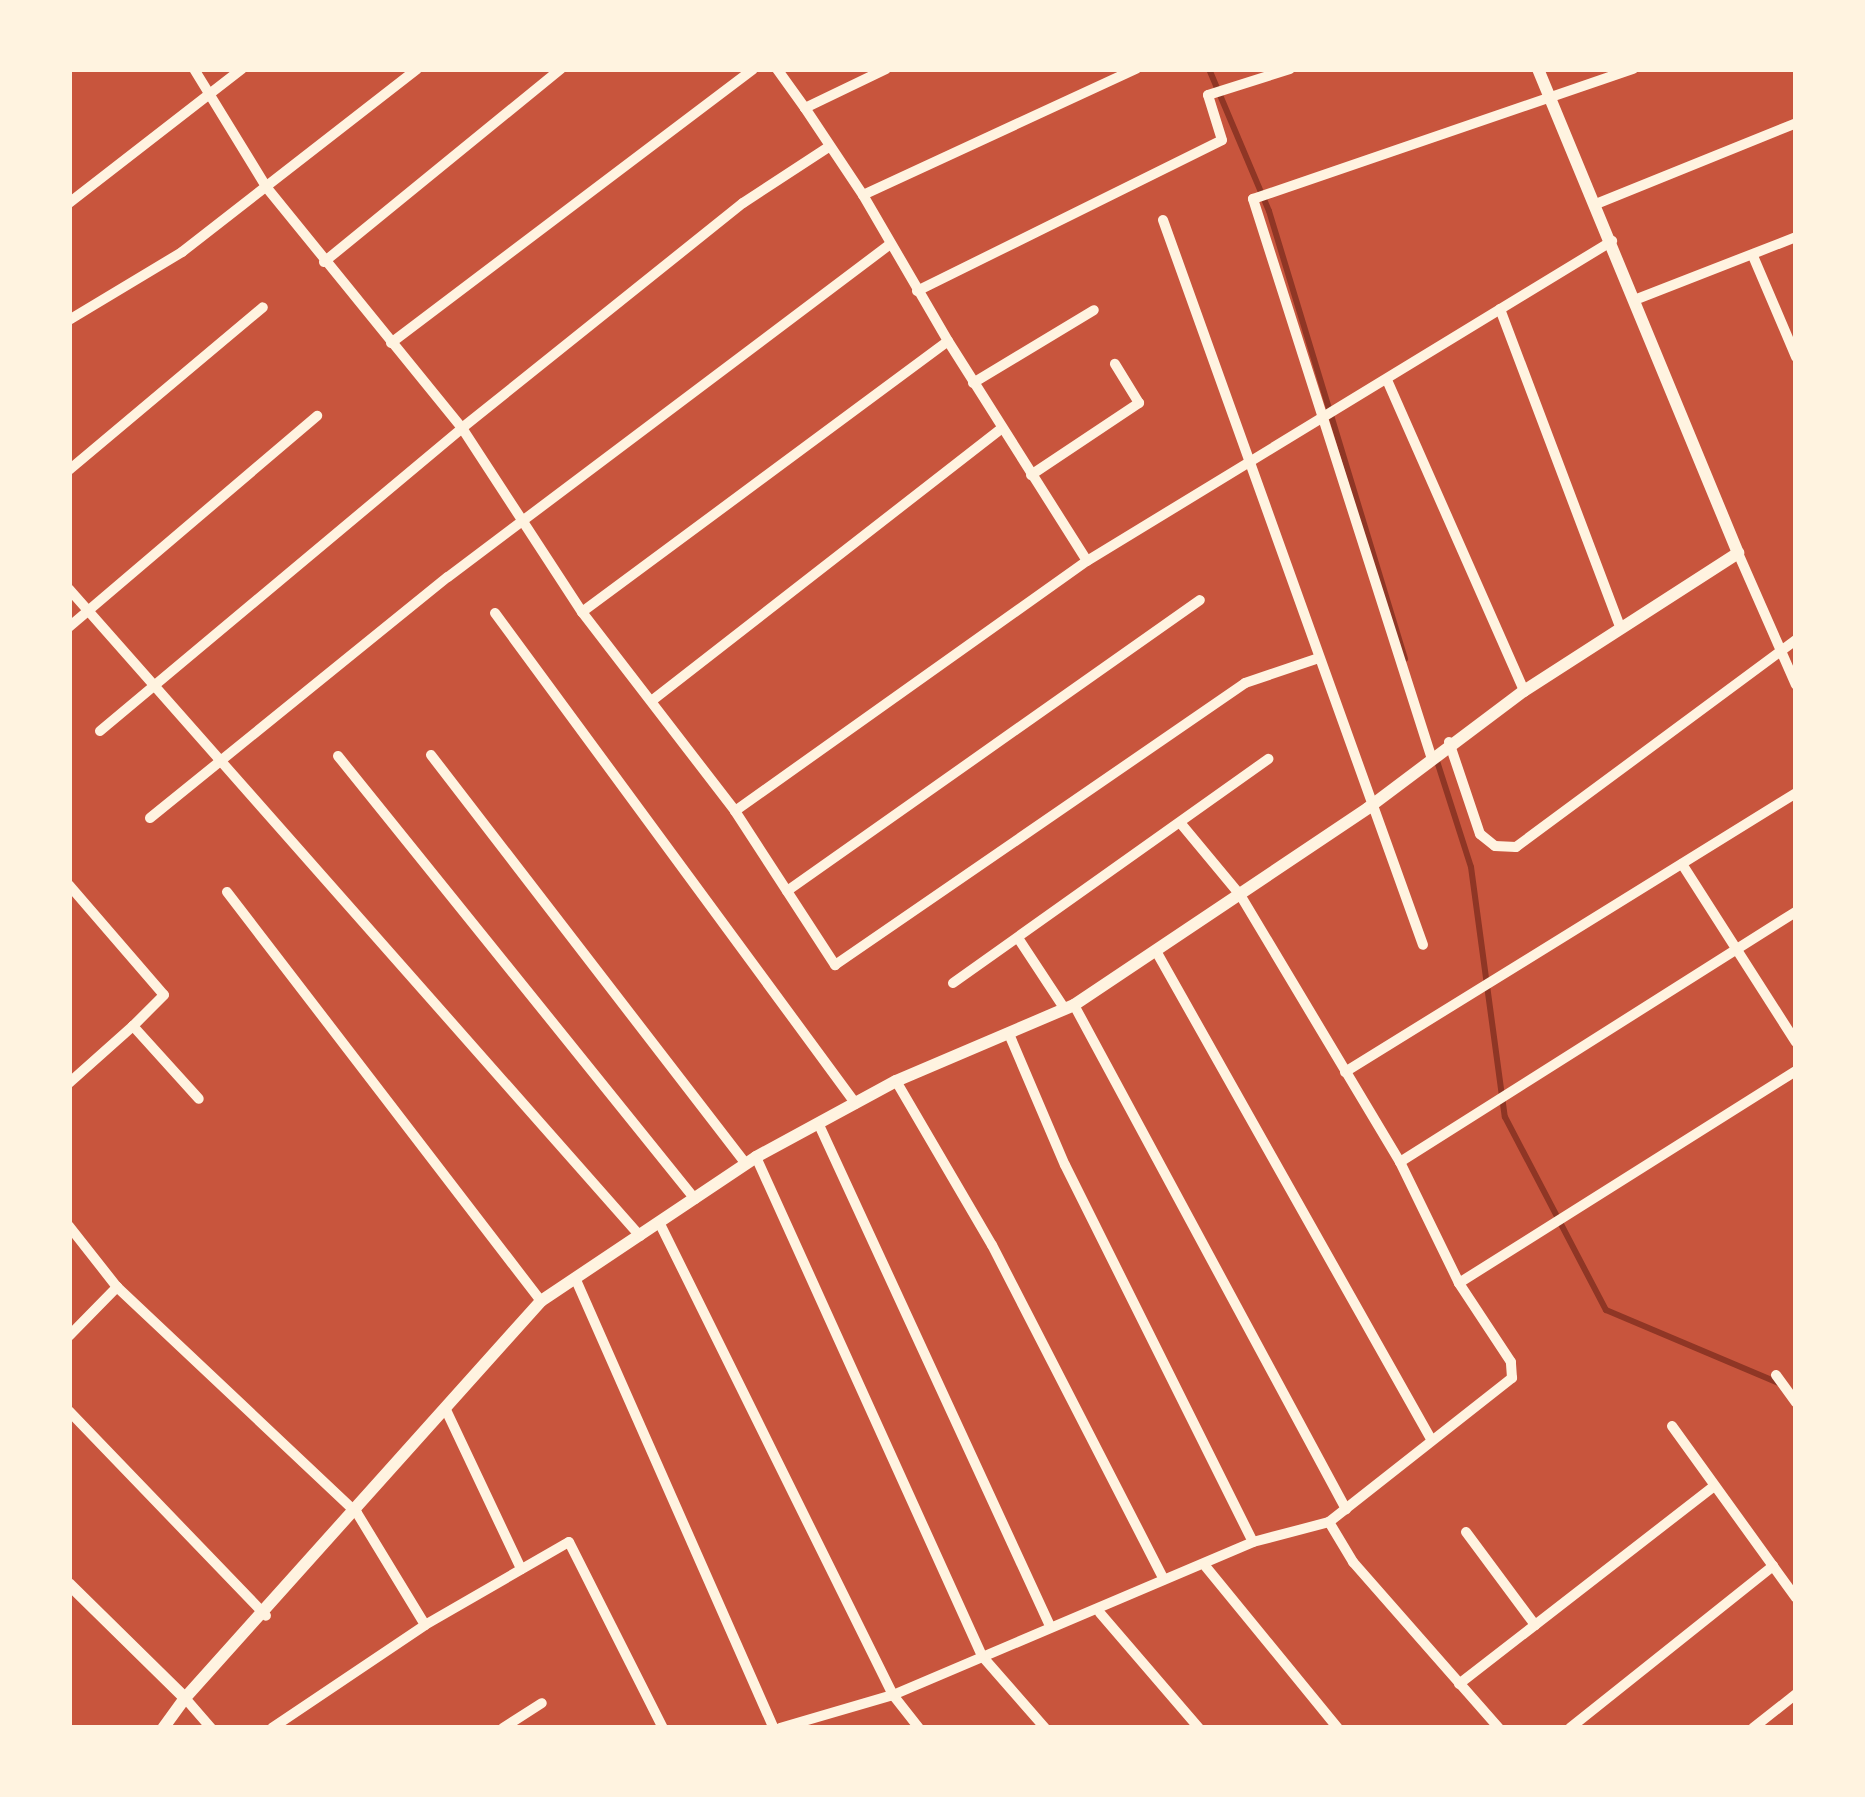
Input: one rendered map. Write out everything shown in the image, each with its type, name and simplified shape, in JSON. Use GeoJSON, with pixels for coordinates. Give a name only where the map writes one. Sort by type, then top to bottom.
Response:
{"type":"FeatureCollection","features":[{"type":"Feature","properties":{"kind":"street"},"geometry":{"type":"LineString","coordinates":[[194,69],[267,188],[462,428],[582,612],[654,699],[736,811],[835,964],[1246,683],[1319,658]]}},
{"type":"Feature","properties":{"kind":"street"},"geometry":{"type":"LineString","coordinates":[[69,203],[242,69]]}},
{"type":"Feature","properties":{"kind":"street"},"geometry":{"type":"LineString","coordinates":[[69,320],[182,252],[417,69]]}},
{"type":"Feature","properties":{"kind":"street"},"geometry":{"type":"LineString","coordinates":[[324,262],[561,69]]}},
{"type":"Feature","properties":{"kind":"street"},"geometry":{"type":"LineString","coordinates":[[391,344],[753,69]]}},
{"type":"Feature","properties":{"kind":"street"},"geometry":{"type":"LineString","coordinates":[[777,69],[863,195],[916,291],[1087,561]]}},
{"type":"Feature","properties":{"kind":"street"},"geometry":{"type":"LineString","coordinates":[[805,108],[886,69]]}},
{"type":"Feature","properties":{"kind":"street"},"geometry":{"type":"LineString","coordinates":[[863,195],[1136,69]]}},
{"type":"Feature","properties":{"kind":"street"},"geometry":{"type":"LineString","coordinates":[[916,291],[1222,140],[1208,95],[1290,69]]}},
{"type":"Feature","properties":{"kind":"street"},"geometry":{"type":"LineString","coordinates":[[1538,69],[1796,686]]}},
{"type":"Feature","properties":{"kind":"street"},"geometry":{"type":"LineString","coordinates":[[1633,69],[1253,199],[1438,749],[1480,834],[1495,846],[1516,847],[1796,640]]}},
{"type":"Feature","properties":{"kind":"street"},"geometry":{"type":"LineString","coordinates":[[1596,204],[1796,123]]}},
{"type":"Feature","properties":{"kind":"street"},"geometry":{"type":"LineString","coordinates":[[100,731],[462,428],[743,203],[827,148]]}},
{"type":"Feature","properties":{"kind":"street"},"geometry":{"type":"LineString","coordinates":[[1163,220],[1254,459],[1368,808],[1423,945]]}},
{"type":"Feature","properties":{"kind":"street"},"geometry":{"type":"LineString","coordinates":[[1637,299],[1796,237]]}},
{"type":"Feature","properties":{"kind":"street"},"geometry":{"type":"LineString","coordinates":[[736,811],[1087,561],[1612,241]]}},
{"type":"Feature","properties":{"kind":"street"},"geometry":{"type":"LineString","coordinates":[[150,818],[222,755],[524,520],[890,245]]}},
{"type":"Feature","properties":{"kind":"street"},"geometry":{"type":"LineString","coordinates":[[1753,256],[1796,357]]}},
{"type":"Feature","properties":{"kind":"street"},"geometry":{"type":"LineString","coordinates":[[69,470],[262,307]]}},
{"type":"Feature","properties":{"kind":"street"},"geometry":{"type":"LineString","coordinates":[[1500,309],[1621,628]]}},
{"type":"Feature","properties":{"kind":"street"},"geometry":{"type":"LineString","coordinates":[[974,383],[1094,310]]}},
{"type":"Feature","properties":{"kind":"street"},"geometry":{"type":"LineString","coordinates":[[582,612],[948,340]]}},
{"type":"Feature","properties":{"kind":"street"},"geometry":{"type":"LineString","coordinates":[[1031,475],[1138,403],[1115,364]]}},
{"type":"Feature","properties":{"kind":"street"},"geometry":{"type":"LineString","coordinates":[[1387,380],[1524,691]]}},
{"type":"Feature","properties":{"kind":"street"},"geometry":{"type":"LineString","coordinates":[[69,627],[317,416]]}},
{"type":"Feature","properties":{"kind":"street"},"geometry":{"type":"LineString","coordinates":[[654,699],[1001,429]]}},
{"type":"Feature","properties":{"kind":"street"},"geometry":{"type":"LineString","coordinates":[[163,1728],[542,1301],[751,1160],[896,1081],[1069,1007],[1368,808],[1438,749],[1738,553]]}},
{"type":"Feature","properties":{"kind":"street"},"geometry":{"type":"LineString","coordinates":[[69,589],[222,755],[640,1236]]}},
{"type":"Feature","properties":{"kind":"street"},"geometry":{"type":"LineString","coordinates":[[787,891],[1200,600]]}},
{"type":"Feature","properties":{"kind":"street"},"geometry":{"type":"LineString","coordinates":[[495,613],[856,1104]]}},
{"type":"Feature","properties":{"kind":"street"},"geometry":{"type":"LineString","coordinates":[[431,755],[751,1160],[982,1656],[1045,1728]]}},
{"type":"Feature","properties":{"kind":"street"},"geometry":{"type":"LineString","coordinates":[[338,756],[695,1199]]}},
{"type":"Feature","properties":{"kind":"street"},"geometry":{"type":"LineString","coordinates":[[953,983],[1182,825],[1268,759]]}},
{"type":"Feature","properties":{"kind":"street"},"geometry":{"type":"LineString","coordinates":[[1345,1072],[1796,793]]}},
{"type":"Feature","properties":{"kind":"street"},"geometry":{"type":"LineString","coordinates":[[575,1280],[777,1728],[893,1695],[1050,1626],[1100,1613],[1163,1579],[1206,1567],[1252,1542],[1328,1522],[1346,1509],[1513,1378],[1511,1362],[1459,1283],[1400,1162],[1241,896],[1182,825]]}},
{"type":"Feature","properties":{"kind":"street"},"geometry":{"type":"LineString","coordinates":[[1682,864],[1734,953],[1796,1042]]}},
{"type":"Feature","properties":{"kind":"street"},"geometry":{"type":"LineString","coordinates":[[69,885],[164,995],[69,1083]]}},
{"type":"Feature","properties":{"kind":"street"},"geometry":{"type":"LineString","coordinates":[[227,892],[542,1301]]}},
{"type":"Feature","properties":{"kind":"street"},"geometry":{"type":"LineString","coordinates":[[1400,1162],[1796,912]]}},
{"type":"Feature","properties":{"kind":"street"},"geometry":{"type":"LineString","coordinates":[[1020,940],[1069,1007],[1346,1509]]}},
{"type":"Feature","properties":{"kind":"street"},"geometry":{"type":"LineString","coordinates":[[1156,951],[1431,1439]]}},
{"type":"Feature","properties":{"kind":"street"},"geometry":{"type":"LineString","coordinates":[[133,1027],[200,1099]]}},
{"type":"Feature","properties":{"kind":"street"},"geometry":{"type":"LineString","coordinates":[[1010,1034],[1065,1166],[1252,1542]]}},
{"type":"Feature","properties":{"kind":"street"},"geometry":{"type":"LineString","coordinates":[[1459,1283],[1796,1071]]}},
{"type":"Feature","properties":{"kind":"street"},"geometry":{"type":"LineString","coordinates":[[896,1081],[992,1245],[1163,1579]]}},
{"type":"Feature","properties":{"kind":"street"},"geometry":{"type":"LineString","coordinates":[[820,1126],[1050,1626]]}},
{"type":"Feature","properties":{"kind":"street"},"geometry":{"type":"LineString","coordinates":[[659,1224],[893,1695],[919,1728]]}},
{"type":"Feature","properties":{"kind":"street"},"geometry":{"type":"LineString","coordinates":[[69,1226],[117,1287],[357,1513],[425,1624]]}},
{"type":"Feature","properties":{"kind":"street"},"geometry":{"type":"LineString","coordinates":[[69,1336],[117,1287]]}},
{"type":"Feature","properties":{"kind":"street"},"geometry":{"type":"LineString","coordinates":[[1776,1375],[1796,1403]]}},
{"type":"Feature","properties":{"kind":"street"},"geometry":{"type":"LineString","coordinates":[[446,1410],[521,1569]]}},
{"type":"Feature","properties":{"kind":"street"},"geometry":{"type":"LineString","coordinates":[[69,1411],[266,1616]]}},
{"type":"Feature","properties":{"kind":"street"},"geometry":{"type":"LineString","coordinates":[[1672,1426],[1796,1598]]}},
{"type":"Feature","properties":{"kind":"street"},"geometry":{"type":"LineString","coordinates":[[1460,1684],[1713,1487]]}},
{"type":"Feature","properties":{"kind":"street"},"geometry":{"type":"LineString","coordinates":[[1328,1522],[1353,1562],[1499,1728]]}},
{"type":"Feature","properties":{"kind":"street"},"geometry":{"type":"LineString","coordinates":[[1466,1532],[1535,1625]]}},
{"type":"Feature","properties":{"kind":"street"},"geometry":{"type":"LineString","coordinates":[[272,1728],[425,1624],[568,1541],[663,1728]]}},
{"type":"Feature","properties":{"kind":"street"},"geometry":{"type":"LineString","coordinates":[[1570,1728],[1773,1566]]}},
{"type":"Feature","properties":{"kind":"street"},"geometry":{"type":"LineString","coordinates":[[1206,1567],[1338,1728]]}},
{"type":"Feature","properties":{"kind":"street"},"geometry":{"type":"LineString","coordinates":[[69,1584],[211,1728]]}},
{"type":"Feature","properties":{"kind":"street"},"geometry":{"type":"LineString","coordinates":[[1100,1613],[1199,1728]]}},
{"type":"Feature","properties":{"kind":"street"},"geometry":{"type":"LineString","coordinates":[[1753,1728],[1796,1694]]}},
{"type":"Feature","properties":{"kind":"street"},"geometry":{"type":"LineString","coordinates":[[503,1728],[542,1703]]}},
{"type":"Feature","properties":{"kind":"waterway"},"geometry":{"type":"LineString","coordinates":[[1209,69],[1269,211],[1405,659]]}},
{"type":"Feature","properties":{"kind":"waterway"},"geometry":{"type":"LineString","coordinates":[[1436,758],[1471,867],[1505,1117],[1606,1310],[1779,1383]]}}]}
